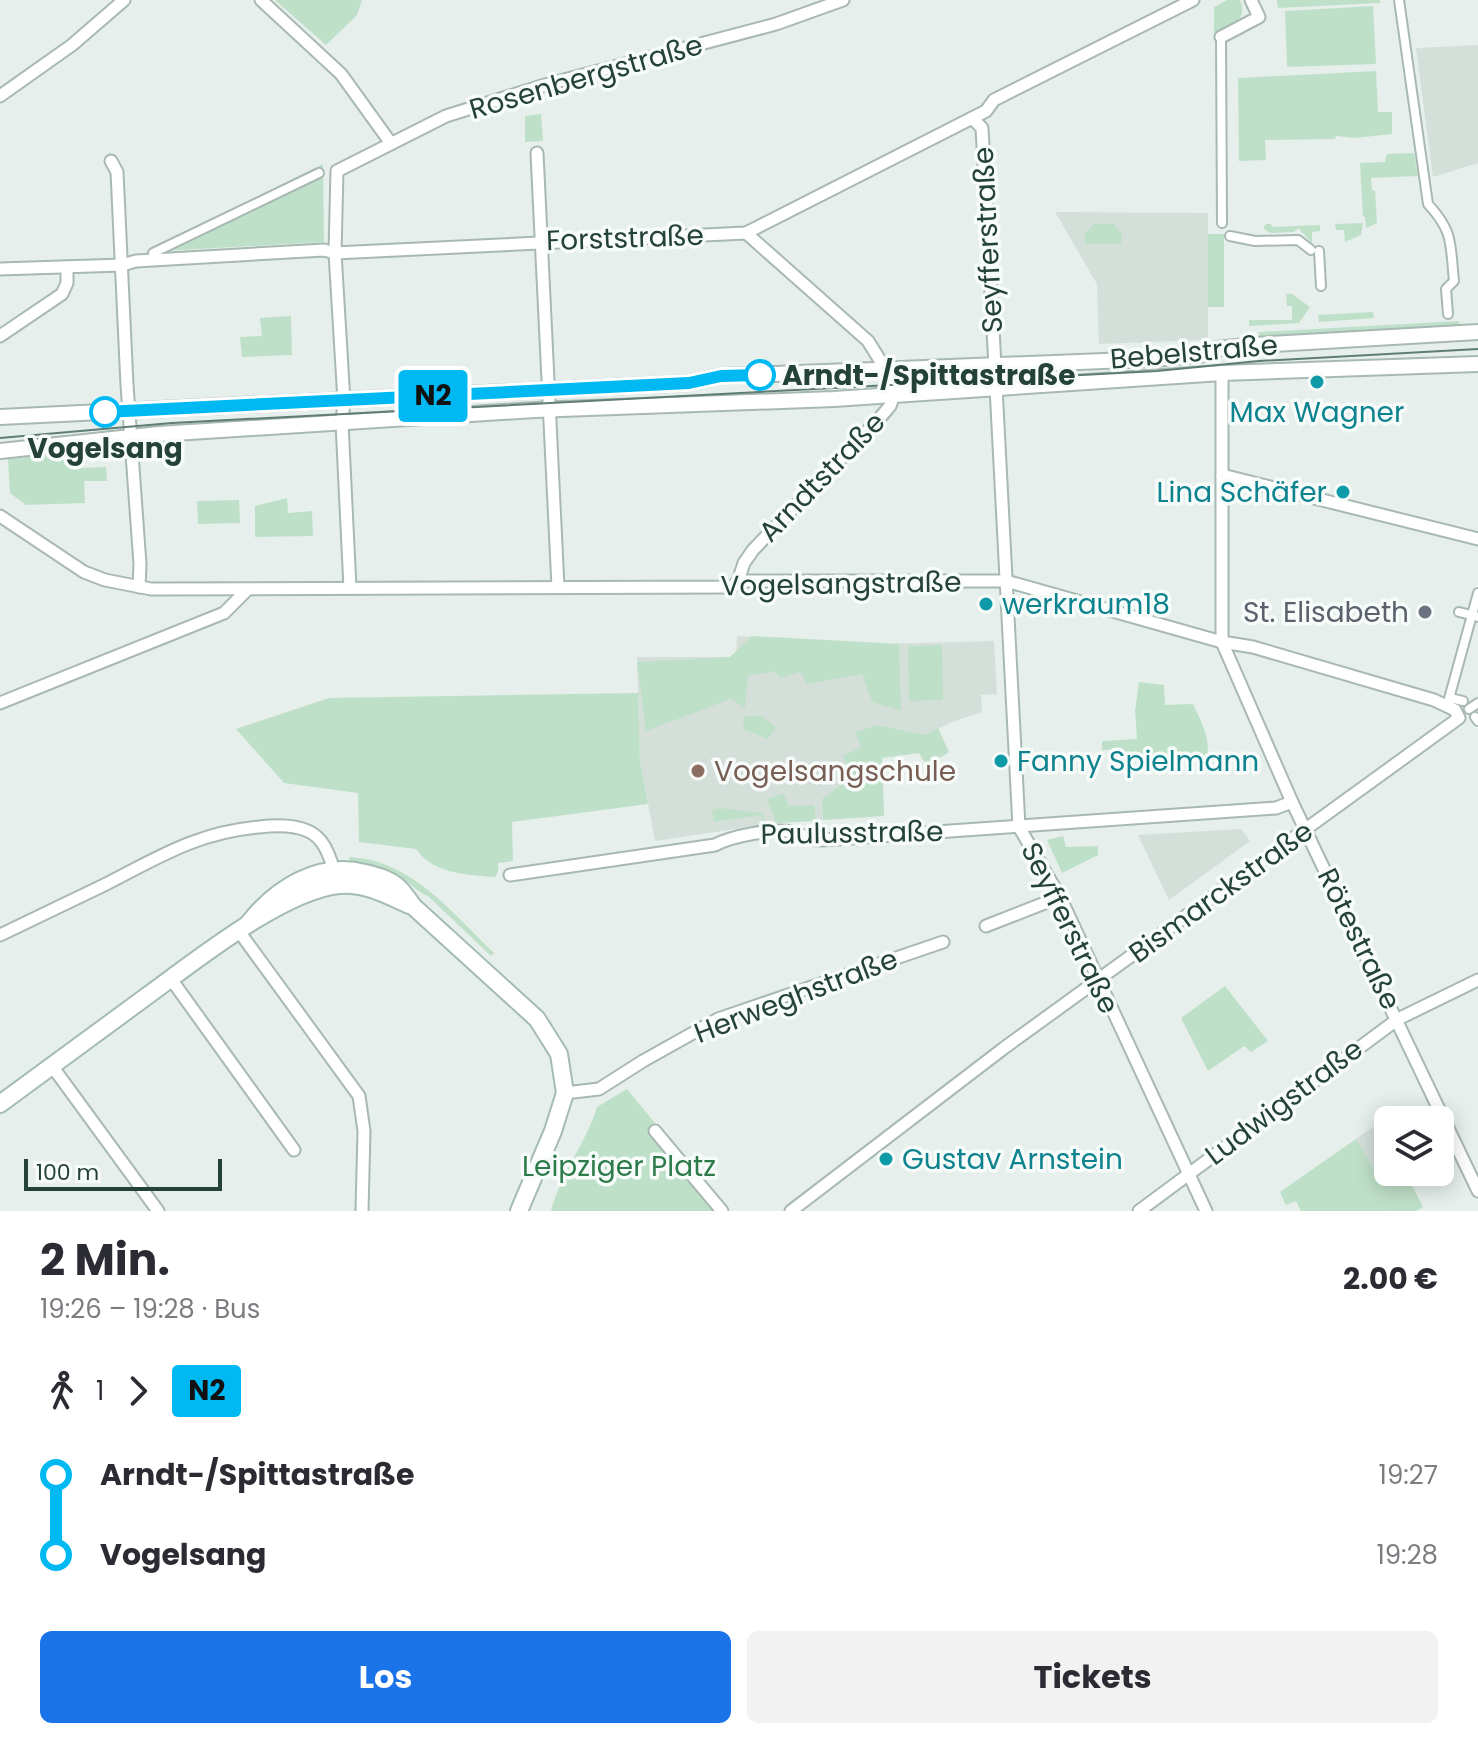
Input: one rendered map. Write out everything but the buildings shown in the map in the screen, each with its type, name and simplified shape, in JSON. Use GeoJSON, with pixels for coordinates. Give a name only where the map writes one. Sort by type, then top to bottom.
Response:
{"type":"FeatureCollection","features":[{"type":"Feature","properties":{"kind":"main road"},"geometry":{"type":"LineString","coordinates":[[0,1104],[243,927],[337,877],[414,907],[547,1030],[559,1054],[565,1093],[553,1131],[519,1211]]}},
{"type":"Feature","properties":{"kind":"street"},"geometry":{"type":"LineString","coordinates":[[0,96],[72,45],[124,0]]}},
{"type":"Feature","properties":{"kind":"street"},"geometry":{"type":"LineString","coordinates":[[261,0],[341,74],[390,142]]}},
{"type":"Feature","properties":{"kind":"street","name":"Rosenbergstraße"},"geometry":{"type":"LineString","coordinates":[[335,253],[337,171],[390,142],[446,116],[537,88],[776,24],[843,0]]}},
{"type":"Feature","properties":{"kind":"street","name":"Forststraße"},"geometry":{"type":"LineString","coordinates":[[0,269],[122,265],[136,261],[324,250],[335,253],[746,233],[986,111],[994,100],[1193,0]]}},
{"type":"Feature","properties":{"kind":"street"},"geometry":{"type":"LineString","coordinates":[[1222,223],[1221,37],[1259,17],[1251,0]]}},
{"type":"Feature","properties":{"kind":"street"},"geometry":{"type":"LineString","coordinates":[[1399,0],[1428,204],[1448,230],[1454,281],[1446,289],[1448,314]]}},
{"type":"Feature","properties":{"kind":"street","name":"Seyfferstraße"},"geometry":{"type":"LineString","coordinates":[[972,118],[982,128],[995,366]]}},
{"type":"Feature","properties":{"kind":"street"},"geometry":{"type":"LineString","coordinates":[[537,153],[558,587]]}},
{"type":"Feature","properties":{"kind":"street"},"geometry":{"type":"LineString","coordinates":[[111,161],[117,172],[139,587]]}},
{"type":"Feature","properties":{"kind":"street"},"geometry":{"type":"LineString","coordinates":[[153,253],[319,173]]}},
{"type":"Feature","properties":{"kind":"street","name":"Arndtstraße"},"geometry":{"type":"LineString","coordinates":[[738,581],[753,550],[878,420],[890,406],[894,395],[886,370],[868,341],[746,233]]}},
{"type":"Feature","properties":{"kind":"street"},"geometry":{"type":"LineString","coordinates":[[1230,236],[1255,241],[1298,240],[1315,250],[1321,286]]}},
{"type":"Feature","properties":{"kind":"street"},"geometry":{"type":"LineString","coordinates":[[335,253],[350,588]]}},
{"type":"Feature","properties":{"kind":"street"},"geometry":{"type":"LineString","coordinates":[[0,336],[62,294],[67,283],[67,267]]}},
{"type":"Feature","properties":{"kind":"street","name":"Bebelstraße"},"geometry":{"type":"LineString","coordinates":[[0,417],[689,383],[721,376],[1154,359],[1255,345],[1478,332]]}},
{"type":"Feature","properties":{"kind":"street","name":"Bebelstraße"},"geometry":{"type":"LineString","coordinates":[[0,451],[131,438],[549,409],[791,401],[1222,373],[1478,364]]}},
{"type":"Feature","properties":{"kind":"street"},"geometry":{"type":"LineString","coordinates":[[1222,373],[1222,642]]}},
{"type":"Feature","properties":{"kind":"street","name":"Seyfferstraße"},"geometry":{"type":"LineString","coordinates":[[996,387],[1019,827],[1060,897],[1206,1211]]}},
{"type":"Feature","properties":{"kind":"street"},"geometry":{"type":"LineString","coordinates":[[1222,475],[1478,539]]}},
{"type":"Feature","properties":{"kind":"street","name":"Vogelsangstraße"},"geometry":{"type":"LineString","coordinates":[[0,516],[84,572],[139,587],[247,590],[732,587],[738,581],[1006,581],[1448,702],[1463,701]]}},
{"type":"Feature","properties":{"kind":"street"},"geometry":{"type":"LineString","coordinates":[[0,703],[224,613],[247,590]]}},
{"type":"Feature","properties":{"kind":"street"},"geometry":{"type":"LineString","coordinates":[[1448,702],[1475,616],[1478,593]]}},
{"type":"Feature","properties":{"kind":"street"},"geometry":{"type":"LineString","coordinates":[[1459,612],[1475,616]]}},
{"type":"Feature","properties":{"kind":"street","name":"Rötestraße"},"geometry":{"type":"LineString","coordinates":[[1222,642],[1292,802],[1478,1191]]}},
{"type":"Feature","properties":{"kind":"street","name":"Vogelsangstraße"},"geometry":{"type":"LineString","coordinates":[[1448,702],[1459,718]]}},
{"type":"Feature","properties":{"kind":"street"},"geometry":{"type":"LineString","coordinates":[[1474,716],[1478,703]]}},
{"type":"Feature","properties":{"kind":"street","name":"Bismarckstraße"},"geometry":{"type":"LineString","coordinates":[[791,1211],[1004,1048],[1459,718]]}},
{"type":"Feature","properties":{"kind":"street","name":"Paulusstraße"},"geometry":{"type":"LineString","coordinates":[[510,875],[715,845],[728,838],[773,832],[792,832],[807,840],[1276,808],[1292,802]]}},
{"type":"Feature","properties":{"kind":"street"},"geometry":{"type":"LineString","coordinates":[[0,935],[186,842],[232,830],[273,825],[309,831],[322,841],[337,877]]}},
{"type":"Feature","properties":{"kind":"street"},"geometry":{"type":"LineString","coordinates":[[986,926],[1060,897]]}},
{"type":"Feature","properties":{"kind":"street"},"geometry":{"type":"LineString","coordinates":[[243,927],[359,1096],[364,1131],[362,1211]]}},
{"type":"Feature","properties":{"kind":"street","name":"Herweghstraße"},"geometry":{"type":"LineString","coordinates":[[565,1093],[599,1089],[718,1019],[943,942]]}},
{"type":"Feature","properties":{"kind":"street"},"geometry":{"type":"LineString","coordinates":[[171,979],[294,1150]]}},
{"type":"Feature","properties":{"kind":"street","name":"Ludwigstraße"},"geometry":{"type":"LineString","coordinates":[[1139,1211],[1398,1019],[1478,980]]}},
{"type":"Feature","properties":{"kind":"street"},"geometry":{"type":"LineString","coordinates":[[52,1066],[158,1211]]}},
{"type":"Feature","properties":{"kind":"street"},"geometry":{"type":"LineString","coordinates":[[655,1131],[722,1211]]}},
{"type":"Feature","properties":{"kind":"shaded area"},"geometry":{"type":"Polygon","coordinates":[[[1478,45],[1478,163],[1433,177],[1416,48],[1478,45]]]}},
{"type":"Feature","properties":{"kind":"shaded area"},"geometry":{"type":"Polygon","coordinates":[[[1055,212],[1208,213],[1208,340],[1099,344],[1097,284],[1055,212]]]}},
{"type":"Feature","properties":{"kind":"shaded area","name":"Vogelsangschule"},"geometry":{"type":"Polygon","coordinates":[[[737,636],[884,644],[994,641],[997,694],[981,695],[982,712],[949,723],[925,736],[880,738],[884,815],[776,823],[655,841],[640,761],[637,657],[736,657],[737,636]]]}},
{"type":"Feature","properties":{"kind":"shaded area"},"geometry":{"type":"Polygon","coordinates":[[[1241,829],[1250,841],[1169,900],[1138,835],[1241,829]]]}},
{"type":"Feature","properties":{"kind":"shaded area"},"geometry":{"type":"Polygon","coordinates":[[[1374,1126],[1374,1170],[1356,1139],[1374,1126]]]}},
{"type":"Feature","properties":{"kind":"green space"},"geometry":{"type":"Polygon","coordinates":[[[275,0],[362,0],[357,15],[326,45],[275,0]]]}},
{"type":"Feature","properties":{"kind":"green space"},"geometry":{"type":"Polygon","coordinates":[[[1227,0],[1240,0],[1242,13],[1232,25],[1214,33],[1214,7],[1227,0]]]}},
{"type":"Feature","properties":{"kind":"green space"},"geometry":{"type":"Polygon","coordinates":[[[1277,0],[1380,0],[1380,3],[1278,8],[1277,0]]]}},
{"type":"Feature","properties":{"kind":"green space"},"geometry":{"type":"Polygon","coordinates":[[[1373,6],[1376,64],[1287,67],[1285,11],[1373,6]]]}},
{"type":"Feature","properties":{"kind":"green space"},"geometry":{"type":"Polygon","coordinates":[[[1376,71],[1378,112],[1392,112],[1392,134],[1265,140],[1266,160],[1239,161],[1238,78],[1376,71]]]}},
{"type":"Feature","properties":{"kind":"green space"},"geometry":{"type":"Polygon","coordinates":[[[541,114],[543,141],[525,142],[525,116],[541,114]]]}},
{"type":"Feature","properties":{"kind":"green space"},"geometry":{"type":"Polygon","coordinates":[[[1414,153],[1418,176],[1371,178],[1377,223],[1366,228],[1360,163],[1385,162],[1387,154],[1414,153]]]}},
{"type":"Feature","properties":{"kind":"green space"},"geometry":{"type":"Polygon","coordinates":[[[323,164],[324,242],[146,252],[323,164]]]}},
{"type":"Feature","properties":{"kind":"green space"},"geometry":{"type":"Polygon","coordinates":[[[1363,223],[1361,235],[1345,242],[1344,230],[1336,230],[1335,224],[1363,223]]]}},
{"type":"Feature","properties":{"kind":"green space"},"geometry":{"type":"Polygon","coordinates":[[[1094,224],[1114,224],[1122,235],[1121,244],[1085,244],[1085,233],[1094,224]]]}},
{"type":"Feature","properties":{"kind":"green space"},"geometry":{"type":"Polygon","coordinates":[[[1266,224],[1272,227],[1320,225],[1320,231],[1312,232],[1312,243],[1298,228],[1294,232],[1270,233],[1263,228],[1266,224]]]}},
{"type":"Feature","properties":{"kind":"green space"},"geometry":{"type":"Polygon","coordinates":[[[1208,234],[1224,234],[1224,307],[1208,307],[1208,234]]]}},
{"type":"Feature","properties":{"kind":"green space"},"geometry":{"type":"Polygon","coordinates":[[[1286,294],[1292,294],[1310,307],[1299,323],[1249,326],[1249,320],[1292,320],[1292,306],[1287,306],[1286,294]]]}},
{"type":"Feature","properties":{"kind":"green space"},"geometry":{"type":"Polygon","coordinates":[[[1373,312],[1374,318],[1319,322],[1318,315],[1373,312]]]}},
{"type":"Feature","properties":{"kind":"green space"},"geometry":{"type":"Polygon","coordinates":[[[291,316],[292,355],[242,357],[240,337],[262,336],[260,318],[291,316]]]}},
{"type":"Feature","properties":{"kind":"green space"},"geometry":{"type":"Polygon","coordinates":[[[1459,321],[1460,328],[1259,339],[1259,332],[1459,321]]]}},
{"type":"Feature","properties":{"kind":"green space"},"geometry":{"type":"Polygon","coordinates":[[[75,453],[77,468],[106,467],[107,481],[84,481],[85,503],[26,505],[10,493],[8,459],[75,453]]]}},
{"type":"Feature","properties":{"kind":"green space"},"geometry":{"type":"Polygon","coordinates":[[[287,498],[288,513],[312,511],[313,536],[255,537],[255,506],[287,498]]]}},
{"type":"Feature","properties":{"kind":"green space"},"geometry":{"type":"Polygon","coordinates":[[[239,500],[240,523],[198,524],[197,501],[239,500]]]}},
{"type":"Feature","properties":{"kind":"green space"},"geometry":{"type":"Polygon","coordinates":[[[752,636],[899,644],[901,711],[872,702],[862,674],[807,684],[800,672],[780,678],[775,671],[748,676],[745,708],[731,699],[646,731],[637,662],[730,657],[752,636]]]}},
{"type":"Feature","properties":{"kind":"green space"},"geometry":{"type":"Polygon","coordinates":[[[942,645],[943,700],[909,701],[908,646],[942,645]]]}},
{"type":"Feature","properties":{"kind":"green space"},"geometry":{"type":"Polygon","coordinates":[[[1139,682],[1164,685],[1165,705],[1193,704],[1207,738],[1207,760],[1114,760],[1114,750],[1102,750],[1102,741],[1137,739],[1135,711],[1139,682]]]}},
{"type":"Feature","properties":{"kind":"green space"},"geometry":{"type":"Polygon","coordinates":[[[638,693],[640,761],[648,804],[512,822],[513,861],[498,863],[495,877],[441,868],[416,849],[359,842],[358,793],[284,783],[236,729],[329,698],[638,693]]]}},
{"type":"Feature","properties":{"kind":"green space"},"geometry":{"type":"Polygon","coordinates":[[[761,715],[776,728],[768,739],[743,729],[744,717],[761,715]]]}},
{"type":"Feature","properties":{"kind":"green space"},"geometry":{"type":"Polygon","coordinates":[[[877,725],[925,735],[938,728],[949,752],[927,766],[919,753],[882,758],[884,816],[823,820],[822,799],[852,777],[843,756],[861,747],[855,732],[877,725]]]}},
{"type":"Feature","properties":{"kind":"green space"},"geometry":{"type":"Polygon","coordinates":[[[784,793],[788,806],[814,805],[816,821],[776,823],[767,799],[784,793]]]}},
{"type":"Feature","properties":{"kind":"green space"},"geometry":{"type":"Polygon","coordinates":[[[719,808],[762,813],[766,822],[764,825],[760,815],[714,822],[712,810],[719,808]]]}},
{"type":"Feature","properties":{"kind":"green space"},"geometry":{"type":"Polygon","coordinates":[[[1063,836],[1066,847],[1098,846],[1098,855],[1062,873],[1047,840],[1063,836]]]}},
{"type":"Feature","properties":{"kind":"green space"},"geometry":{"type":"Polygon","coordinates":[[[349,857],[372,860],[411,878],[446,906],[494,953],[491,956],[428,896],[406,881],[379,867],[349,861],[349,857]]]}},
{"type":"Feature","properties":{"kind":"green space"},"geometry":{"type":"Polygon","coordinates":[[[1225,986],[1268,1041],[1251,1052],[1244,1046],[1208,1071],[1181,1018],[1225,986]]]}},
{"type":"Feature","properties":{"kind":"green space","name":"Leipziger Platz"},"geometry":{"type":"Polygon","coordinates":[[[627,1089],[655,1123],[649,1131],[715,1211],[551,1211],[597,1107],[627,1089]]]}},
{"type":"Feature","properties":{"kind":"green space"},"geometry":{"type":"Polygon","coordinates":[[[1356,1139],[1374,1170],[1374,1186],[1412,1186],[1423,1207],[1416,1211],[1301,1211],[1296,1201],[1286,1205],[1280,1192],[1356,1139]]]}},
{"type":"Feature","properties":{"kind":"tram line"},"geometry":{"type":"LineString","coordinates":[[0,438],[172,423],[1157,371],[1259,361],[1478,349]]}},
{"type":"Feature","properties":{"kind":"bus line","name":"N2"},"geometry":{"type":"LineString","coordinates":[[105,412],[689,383],[721,376],[760,375]]}},
{"type":"Feature","properties":{"kind":"place","name":"Arndt-/Spittastraße"},"geometry":{"type":"Point","coordinates":[760,375]}},
{"type":"Feature","properties":{"kind":"place","name":"Max Wagner"},"geometry":{"type":"Point","coordinates":[1317,382]}},
{"type":"Feature","properties":{"kind":"place","name":"Vogelsang"},"geometry":{"type":"Point","coordinates":[105,412]}},
{"type":"Feature","properties":{"kind":"place","name":"Lina Schäfer"},"geometry":{"type":"Point","coordinates":[1343,492]}},
{"type":"Feature","properties":{"kind":"place","name":"werkraum18"},"geometry":{"type":"Point","coordinates":[986,604]}},
{"type":"Feature","properties":{"kind":"place","name":"St. Elisabeth"},"geometry":{"type":"Point","coordinates":[1425,612]}},
{"type":"Feature","properties":{"kind":"place","name":"Fanny Spielmann"},"geometry":{"type":"Point","coordinates":[1001,761]}},
{"type":"Feature","properties":{"kind":"place","name":"Vogelsangschule"},"geometry":{"type":"Point","coordinates":[698,771]}},
{"type":"Feature","properties":{"kind":"place","name":"Gustav Arnstein"},"geometry":{"type":"Point","coordinates":[886,1159]}}]}
